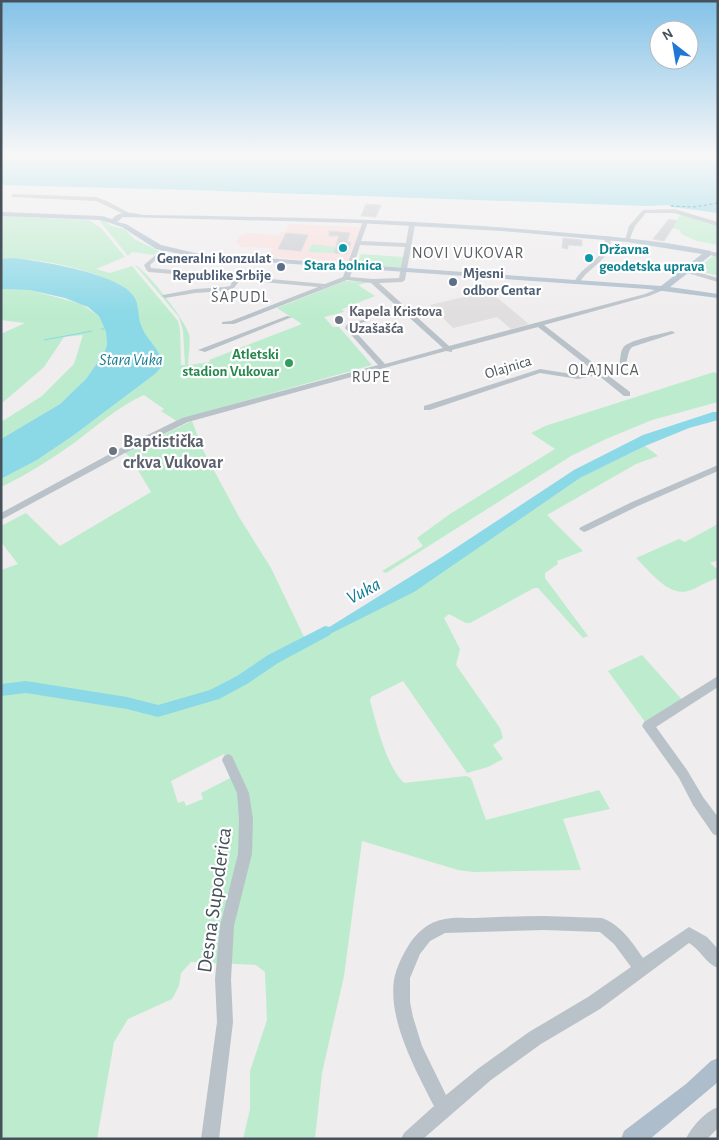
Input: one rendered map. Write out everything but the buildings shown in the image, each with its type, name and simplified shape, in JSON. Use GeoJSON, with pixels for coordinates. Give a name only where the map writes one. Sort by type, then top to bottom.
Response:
{"type":"FeatureCollection","features":[{"type":"Feature","properties":{"kind":"main road"},"geometry":{"type":"LineString","coordinates":[[1,213],[365,222],[526,230],[627,240],[708,253]]}},
{"type":"Feature","properties":{"kind":"main road"},"geometry":{"type":"LineString","coordinates":[[118,215],[124,225],[131,228],[145,240],[165,249],[195,255],[664,288],[718,296]]}},
{"type":"Feature","properties":{"kind":"main road"},"geometry":{"type":"LineString","coordinates":[[124,225],[138,222],[140,220],[139,216]]}},
{"type":"Feature","properties":{"kind":"main road"},"geometry":{"type":"LineString","coordinates":[[664,288],[708,253]]}},
{"type":"Feature","properties":{"kind":"main road"},"geometry":{"type":"LineString","coordinates":[[647,287],[653,290],[654,293]]}},
{"type":"Feature","properties":{"kind":"main road"},"geometry":{"type":"LineString","coordinates":[[632,1139],[693,1091],[718,1068]]}},
{"type":"Feature","properties":{"kind":"street"},"geometry":{"type":"LineString","coordinates":[[112,209],[118,215]]}},
{"type":"Feature","properties":{"kind":"street"},"geometry":{"type":"LineString","coordinates":[[627,240],[632,226],[645,211],[674,211],[718,224]]}},
{"type":"Feature","properties":{"kind":"street"},"geometry":{"type":"LineString","coordinates":[[346,278],[365,222]]}},
{"type":"Feature","properties":{"kind":"street"},"geometry":{"type":"LineString","coordinates":[[224,323],[232,323],[247,318],[346,278],[373,280],[403,279],[412,224]]}},
{"type":"Feature","properties":{"kind":"street"},"geometry":{"type":"LineString","coordinates":[[577,282],[582,273],[606,254],[609,246],[608,238]]}},
{"type":"Feature","properties":{"kind":"street"},"geometry":{"type":"LineString","coordinates":[[359,243],[408,245]]}},
{"type":"Feature","properties":{"kind":"street"},"geometry":{"type":"LineString","coordinates":[[165,249],[147,265],[149,270],[328,286]]}},
{"type":"Feature","properties":{"kind":"street"},"geometry":{"type":"LineString","coordinates":[[708,253],[718,254]]}},
{"type":"Feature","properties":{"kind":"street"},"geometry":{"type":"LineString","coordinates":[[686,271],[718,280]]}},
{"type":"Feature","properties":{"kind":"street"},"geometry":{"type":"LineString","coordinates":[[165,296],[195,291],[226,289],[232,287],[238,278]]}},
{"type":"Feature","properties":{"kind":"street"},"geometry":{"type":"LineString","coordinates":[[373,280],[449,350]]}},
{"type":"Feature","properties":{"kind":"street"},"geometry":{"type":"LineString","coordinates":[[1,517],[122,451],[180,422],[540,326],[654,293],[664,288]]}},
{"type":"Feature","properties":{"kind":"street"},"geometry":{"type":"LineString","coordinates":[[202,350],[289,317]]}},
{"type":"Feature","properties":{"kind":"street"},"geometry":{"type":"LineString","coordinates":[[247,318],[260,328]]}},
{"type":"Feature","properties":{"kind":"street"},"geometry":{"type":"LineString","coordinates":[[366,320],[350,324],[348,328],[384,367]]}},
{"type":"Feature","properties":{"kind":"street"},"geometry":{"type":"LineString","coordinates":[[540,326],[628,394]]}},
{"type":"Feature","properties":{"kind":"street","name":"Olajnica"},"geometry":{"type":"LineString","coordinates":[[427,408],[540,371],[578,377],[600,372],[622,364],[626,358],[625,350],[629,345],[672,333]]}},
{"type":"Feature","properties":{"kind":"street"},"geometry":{"type":"LineString","coordinates":[[584,529],[635,504],[718,468]]}},
{"type":"Feature","properties":{"kind":"street"},"geometry":{"type":"LineString","coordinates":[[718,681],[648,726],[683,774],[698,801],[718,829]]}},
{"type":"Feature","properties":{"kind":"street","name":"Desna Supoderica"},"geometry":{"type":"LineString","coordinates":[[210,1139],[225,1022],[223,979],[227,926],[245,854],[246,819],[243,793],[228,760]]}},
{"type":"Feature","properties":{"kind":"street"},"geometry":{"type":"LineString","coordinates":[[444,1108],[426,1073],[402,1010],[401,984],[405,968],[415,946],[423,936],[432,930],[445,926],[593,923],[610,928],[642,969]]}},
{"type":"Feature","properties":{"kind":"street"},"geometry":{"type":"LineString","coordinates":[[410,1139],[485,1074],[535,1038],[594,1003],[689,934],[702,942],[718,961]]}},
{"type":"Feature","properties":{"kind":"street"},"geometry":{"type":"LineString","coordinates":[[695,1139],[718,1116]]}},
{"type":"Feature","properties":{"kind":"shaded area"},"geometry":{"type":"Polygon","coordinates":[[[289,224],[361,227],[349,262],[267,257],[272,248],[240,247],[240,245],[237,245],[238,243],[235,243],[241,235],[247,233],[278,235],[281,232],[285,232],[289,224]]]}},
{"type":"Feature","properties":{"kind":"shaded area"},"geometry":{"type":"Polygon","coordinates":[[[489,291],[529,324],[511,329],[497,317],[453,328],[430,305],[489,291]]]}},
{"type":"Feature","properties":{"kind":"green space"},"geometry":{"type":"Polygon","coordinates":[[[681,213],[718,224],[718,245],[697,241],[681,234],[680,230],[673,228],[681,213]]]}},
{"type":"Feature","properties":{"kind":"green space"},"geometry":{"type":"Polygon","coordinates":[[[1,216],[89,220],[101,228],[125,257],[96,269],[110,273],[132,266],[178,321],[181,365],[185,365],[183,331],[179,317],[135,265],[156,285],[173,307],[186,327],[190,338],[188,365],[210,362],[209,360],[302,324],[277,308],[345,281],[370,282],[358,285],[375,296],[342,309],[344,312],[324,317],[333,327],[339,327],[372,365],[209,411],[178,422],[161,411],[164,409],[144,395],[116,411],[48,461],[1,487],[1,479],[37,460],[74,435],[155,374],[162,359],[141,327],[135,298],[122,286],[89,272],[70,267],[14,258],[1,259],[1,216]]]}},
{"type":"Feature","properties":{"kind":"green space"},"geometry":{"type":"Polygon","coordinates":[[[99,220],[104,220],[111,226],[125,229],[134,239],[159,251],[154,255],[132,252],[128,256],[99,220]]]}},
{"type":"Feature","properties":{"kind":"green space"},"geometry":{"type":"Polygon","coordinates":[[[312,244],[336,247],[335,253],[308,252],[312,244]]]}},
{"type":"Feature","properties":{"kind":"green space"},"geometry":{"type":"Polygon","coordinates":[[[361,254],[404,257],[404,268],[360,264],[358,262],[361,254]]]}},
{"type":"Feature","properties":{"kind":"green space"},"geometry":{"type":"Polygon","coordinates":[[[718,255],[718,276],[696,270],[713,256],[718,255]]]}},
{"type":"Feature","properties":{"kind":"green space"},"geometry":{"type":"Polygon","coordinates":[[[1,289],[30,290],[81,304],[99,316],[106,332],[107,345],[104,353],[86,379],[60,404],[1,439],[1,422],[42,396],[74,364],[83,335],[64,337],[44,367],[1,404],[1,334],[25,323],[1,320],[1,289]]]}},
{"type":"Feature","properties":{"kind":"green space"},"geometry":{"type":"Polygon","coordinates":[[[714,372],[718,375],[718,402],[652,420],[571,456],[386,573],[382,571],[423,546],[417,538],[450,514],[555,449],[531,433],[545,426],[714,372]]]}},
{"type":"Feature","properties":{"kind":"green space"},"geometry":{"type":"Polygon","coordinates":[[[192,421],[203,450],[239,517],[271,568],[306,641],[483,544],[580,478],[645,446],[658,456],[636,464],[547,515],[583,551],[557,561],[558,564],[545,573],[545,578],[588,636],[583,638],[538,588],[534,588],[470,623],[466,623],[449,614],[444,618],[460,649],[456,665],[500,728],[503,738],[493,745],[503,759],[488,767],[467,773],[403,681],[371,697],[370,701],[387,756],[404,783],[466,776],[471,778],[486,820],[599,790],[610,809],[563,819],[581,870],[474,872],[458,870],[362,841],[344,976],[322,1073],[315,1139],[243,1139],[250,1109],[250,1071],[267,1020],[265,972],[256,965],[191,962],[181,973],[179,986],[172,999],[128,1019],[114,1042],[97,1139],[1,1139],[1,570],[18,564],[1,542],[1,526],[26,513],[60,546],[151,492],[130,457],[125,453],[192,421]],[[224,754],[171,781],[178,803],[184,801],[186,806],[203,799],[201,793],[236,775],[224,754]]]}},
{"type":"Feature","properties":{"kind":"green space"},"geometry":{"type":"Polygon","coordinates":[[[718,524],[718,560],[710,563],[718,570],[718,578],[692,590],[681,592],[666,586],[636,558],[679,539],[685,542],[718,524]]]}},
{"type":"Feature","properties":{"kind":"green space"},"geometry":{"type":"Polygon","coordinates":[[[642,655],[685,703],[648,726],[608,671],[642,655]]]}},
{"type":"Feature","properties":{"kind":"water"},"geometry":{"type":"Polygon","coordinates":[[[689,209],[718,209],[718,213],[689,209]]]}},
{"type":"Feature","properties":{"kind":"water","name":"Stara Vuka"},"geometry":{"type":"Polygon","coordinates":[[[13,258],[77,269],[111,280],[124,287],[135,298],[143,330],[162,359],[163,365],[155,374],[74,435],[37,460],[1,479],[1,439],[60,404],[86,379],[104,353],[107,345],[106,332],[99,316],[88,307],[65,298],[30,290],[1,289],[1,259],[13,258]]]}},
{"type":"Feature","properties":{"kind":"water"},"geometry":{"type":"Polygon","coordinates":[[[718,412],[718,420],[689,428],[645,446],[580,478],[414,592],[330,634],[310,639],[442,557],[574,470],[643,435],[718,412]]]}},
{"type":"Feature","properties":{"kind":"waterway"},"geometry":{"type":"LineString","coordinates":[[44,340],[92,331]]}},
{"type":"Feature","properties":{"kind":"waterway","name":"Vuka"},"geometry":{"type":"LineString","coordinates":[[1,690],[26,687],[127,703],[158,711],[214,695],[242,680],[273,659],[325,631]]}},
{"type":"Feature","properties":{"kind":"place","name":"Stara bolnica"},"geometry":{"type":"Point","coordinates":[343,248]}},
{"type":"Feature","properties":{"kind":"place","name":"Državna geodetska uprava"},"geometry":{"type":"Point","coordinates":[589,258]}},
{"type":"Feature","properties":{"kind":"place","name":"Generalni konzulat Republike Srbije"},"geometry":{"type":"Point","coordinates":[281,267]}},
{"type":"Feature","properties":{"kind":"place","name":"Mjesni odbor Centar"},"geometry":{"type":"Point","coordinates":[453,282]}},
{"type":"Feature","properties":{"kind":"place","name":"Kapela Kristova Uzašašća"},"geometry":{"type":"Point","coordinates":[339,320]}},
{"type":"Feature","properties":{"kind":"place","name":"Atletski stadion Vukovar"},"geometry":{"type":"Point","coordinates":[289,363]}},
{"type":"Feature","properties":{"kind":"place","name":"Baptistička crkva Vukovar"},"geometry":{"type":"Point","coordinates":[113,451]}},
{"type":"Feature","properties":{"kind":"district","name":"NOVI VUKOVAR"},"geometry":{"type":"Point","coordinates":[468,252]}},
{"type":"Feature","properties":{"kind":"district","name":"ŠAPUDL"},"geometry":{"type":"Point","coordinates":[240,296]}},
{"type":"Feature","properties":{"kind":"district","name":"OLAJNICA"},"geometry":{"type":"Point","coordinates":[604,369]}},
{"type":"Feature","properties":{"kind":"district","name":"RUPE"},"geometry":{"type":"Point","coordinates":[371,376]}}]}
